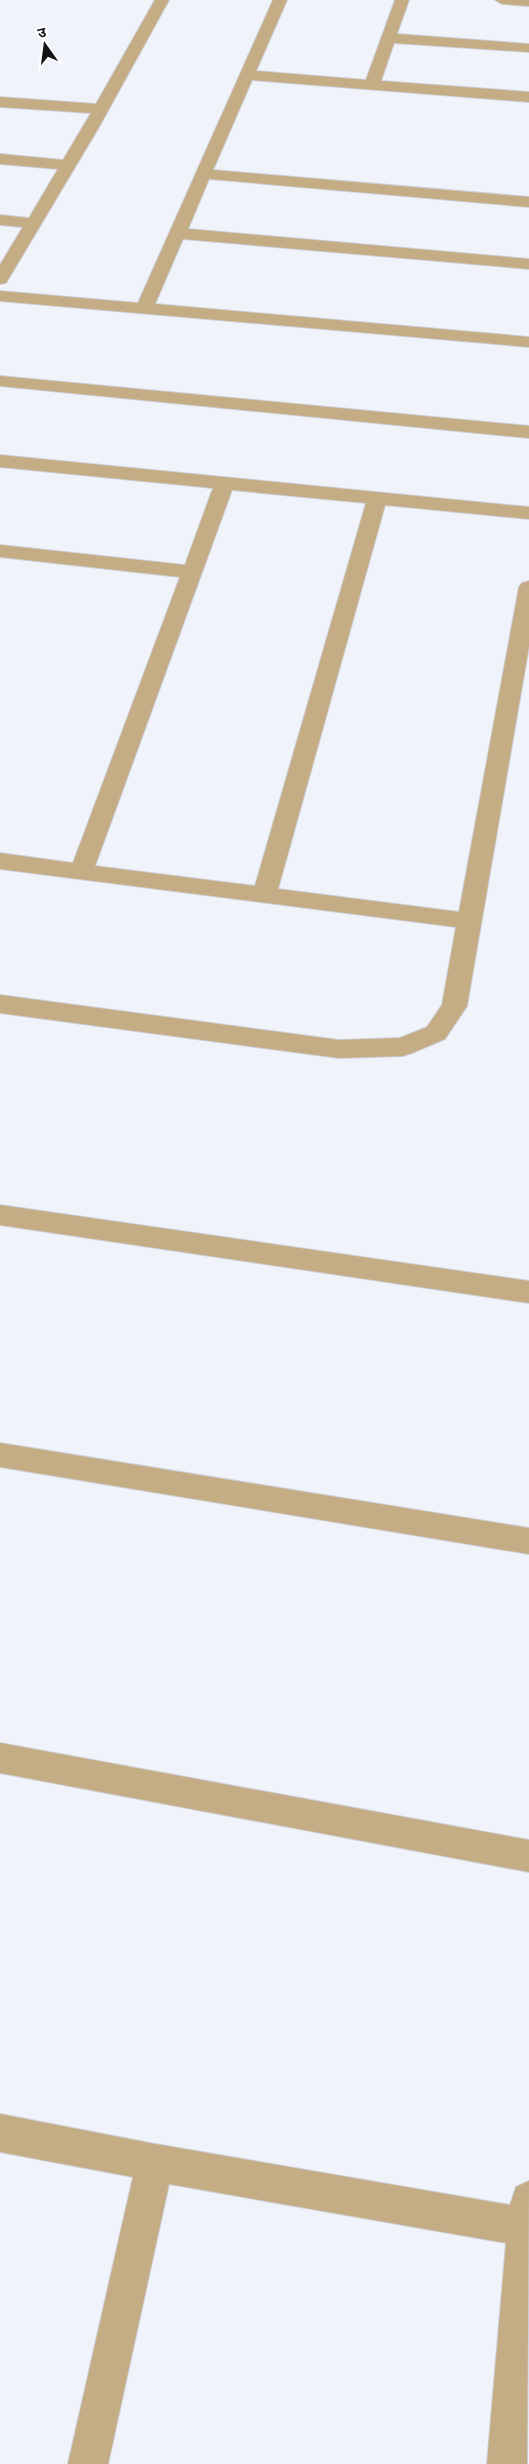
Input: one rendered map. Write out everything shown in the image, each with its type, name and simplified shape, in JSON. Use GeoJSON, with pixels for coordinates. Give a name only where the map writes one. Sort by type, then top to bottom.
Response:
{"type":"FeatureCollection","features":[{"type":"Feature","properties":{"kind":"street"},"geometry":{"type":"LineString","coordinates":[[0,280],[162,0]]}},
{"type":"Feature","properties":{"kind":"street"},"geometry":{"type":"LineString","coordinates":[[144,309],[280,0]]}},
{"type":"Feature","properties":{"kind":"street"},"geometry":{"type":"LineString","coordinates":[[372,85],[402,0]]}},
{"type":"Feature","properties":{"kind":"street"},"geometry":{"type":"LineString","coordinates":[[502,0],[529,2]]}},
{"type":"Feature","properties":{"kind":"street"},"geometry":{"type":"LineString","coordinates":[[389,38],[529,48]]}},
{"type":"Feature","properties":{"kind":"street"},"geometry":{"type":"LineString","coordinates":[[246,75],[529,97]]}},
{"type":"Feature","properties":{"kind":"street"},"geometry":{"type":"LineString","coordinates":[[0,102],[100,109]]}},
{"type":"Feature","properties":{"kind":"street"},"geometry":{"type":"LineString","coordinates":[[0,159],[68,165]]}},
{"type":"Feature","properties":{"kind":"street"},"geometry":{"type":"LineString","coordinates":[[203,174],[529,202]]}},
{"type":"Feature","properties":{"kind":"street"},"geometry":{"type":"LineString","coordinates":[[0,220],[34,223]]}},
{"type":"Feature","properties":{"kind":"street"},"geometry":{"type":"LineString","coordinates":[[177,233],[529,264]]}},
{"type":"Feature","properties":{"kind":"street"},"geometry":{"type":"LineString","coordinates":[[0,296],[529,342]]}},
{"type":"Feature","properties":{"kind":"street"},"geometry":{"type":"LineString","coordinates":[[0,381],[529,432]]}},
{"type":"Feature","properties":{"kind":"street"},"geometry":{"type":"LineString","coordinates":[[0,461],[529,513]]}},
{"type":"Feature","properties":{"kind":"street"},"geometry":{"type":"LineString","coordinates":[[81,872],[225,483]]}},
{"type":"Feature","properties":{"kind":"street"},"geometry":{"type":"LineString","coordinates":[[264,895],[377,498]]}},
{"type":"Feature","properties":{"kind":"street"},"geometry":{"type":"LineString","coordinates":[[0,551],[193,572]]}},
{"type":"Feature","properties":{"kind":"street"},"geometry":{"type":"LineString","coordinates":[[0,1004],[338,1049],[403,1047],[436,1033],[454,1006],[529,587]]}},
{"type":"Feature","properties":{"kind":"street"},"geometry":{"type":"LineString","coordinates":[[0,861],[469,921]]}},
{"type":"Feature","properties":{"kind":"street"},"geometry":{"type":"LineString","coordinates":[[0,1215],[529,1292]]}},
{"type":"Feature","properties":{"kind":"street"},"geometry":{"type":"LineString","coordinates":[[0,1455],[529,1541]]}},
{"type":"Feature","properties":{"kind":"street"},"geometry":{"type":"LineString","coordinates":[[0,1758],[529,1856]]}},
{"type":"Feature","properties":{"kind":"street"},"geometry":{"type":"LineString","coordinates":[[0,2133],[155,2163],[528,2214],[507,2464]]}},
{"type":"Feature","properties":{"kind":"street"},"geometry":{"type":"LineString","coordinates":[[88,2464],[155,2163]]}}]}
